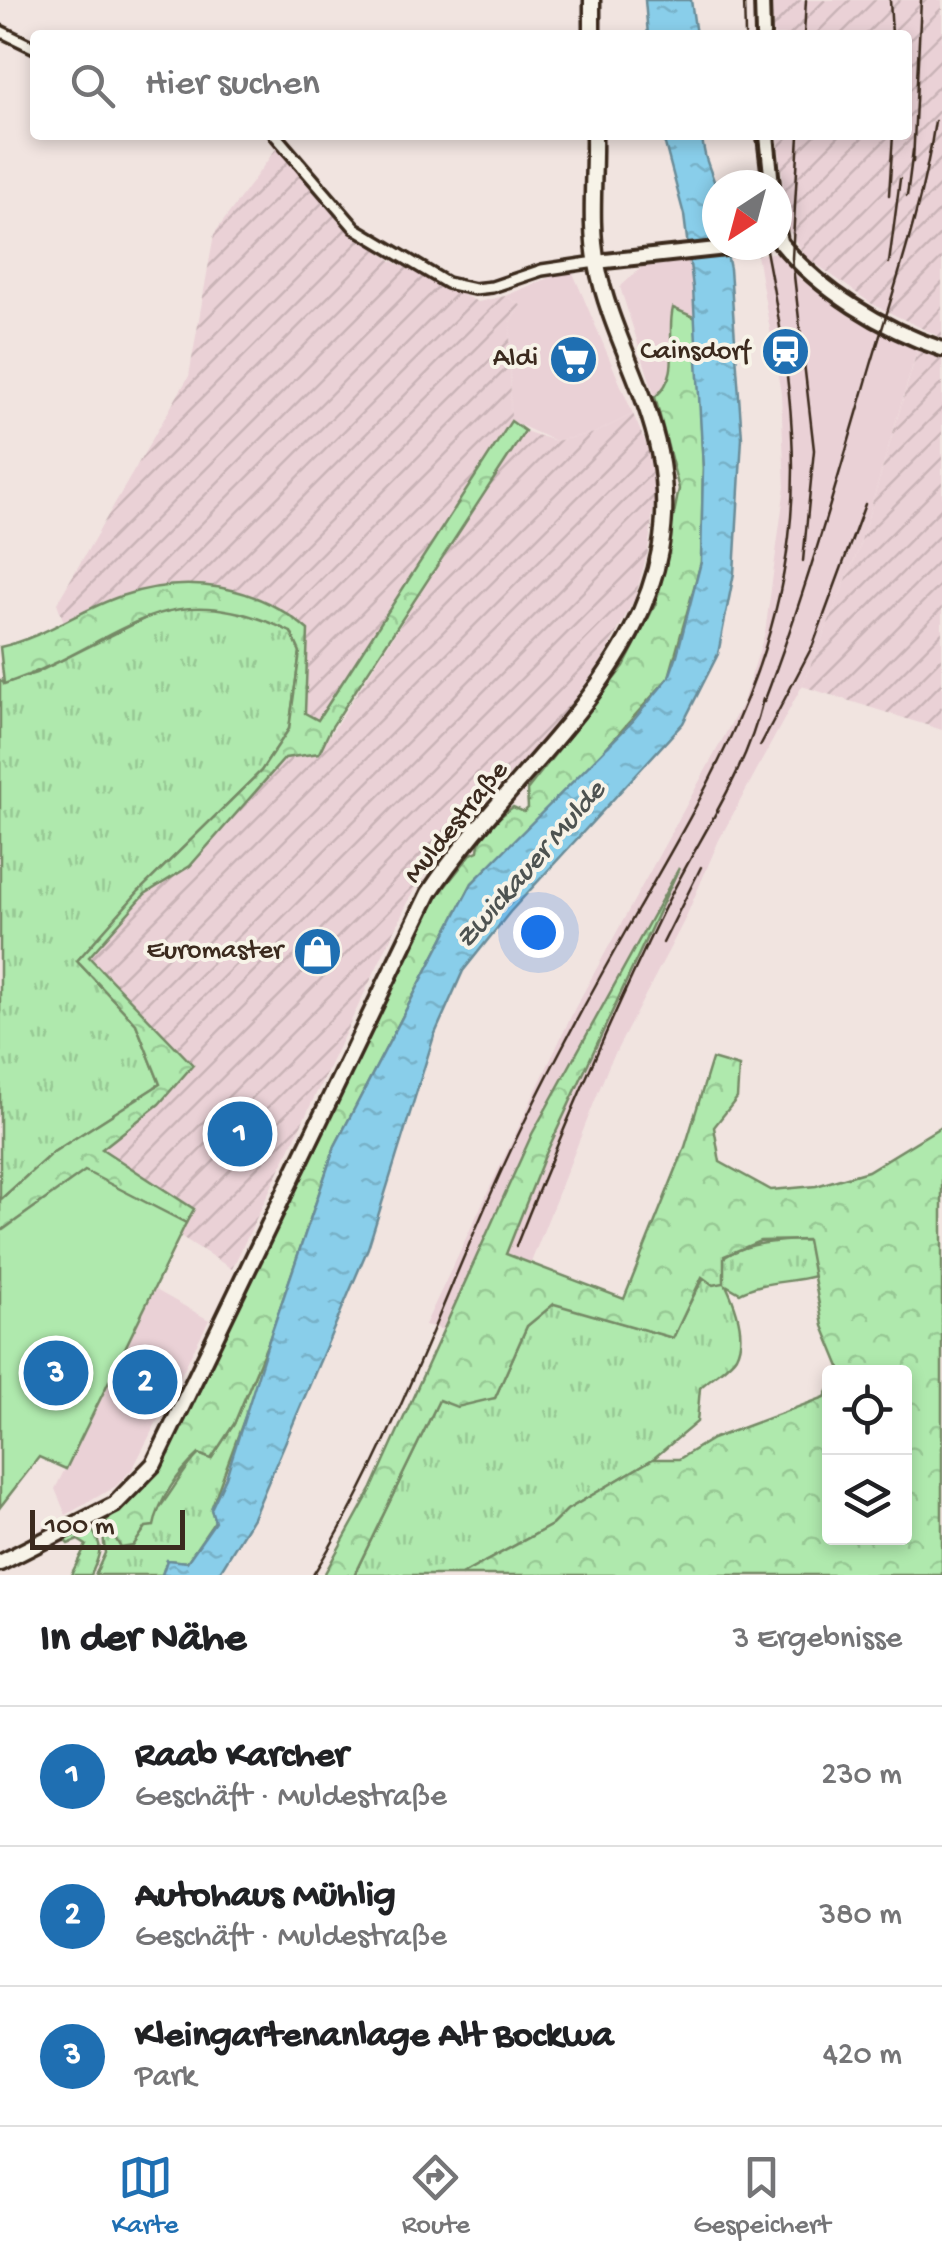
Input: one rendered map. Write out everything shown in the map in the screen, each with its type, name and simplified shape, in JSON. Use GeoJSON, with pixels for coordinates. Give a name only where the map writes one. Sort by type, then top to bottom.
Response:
{"type":"FeatureCollection","features":[{"type":"Feature","properties":{"kind":"main road"},"geometry":{"type":"LineString","coordinates":[[592,0],[592,30]]}},
{"type":"Feature","properties":{"kind":"main road"},"geometry":{"type":"LineString","coordinates":[[762,0],[763,30]]}},
{"type":"Feature","properties":{"kind":"main road","name":"Muldestraße"},"geometry":{"type":"LineString","coordinates":[[0,1563],[114,1505],[154,1464],[430,894],[469,838],[576,715],[616,659],[647,599],[662,531],[658,451],[596,262],[594,140]]}},
{"type":"Feature","properties":{"kind":"main road"},"geometry":{"type":"LineString","coordinates":[[767,140],[770,170]]}},
{"type":"Feature","properties":{"kind":"main road"},"geometry":{"type":"LineString","coordinates":[[596,262],[702,250]]}},
{"type":"Feature","properties":{"kind":"main road"},"geometry":{"type":"LineString","coordinates":[[792,257],[857,308],[942,349]]}},
{"type":"Feature","properties":{"kind":"street"},"geometry":{"type":"LineString","coordinates":[[0,31],[30,46]]}},
{"type":"Feature","properties":{"kind":"street"},"geometry":{"type":"LineString","coordinates":[[279,140],[355,228],[447,282],[474,289],[492,287],[542,270],[596,262]]}},
{"type":"Feature","properties":{"kind":"shaded area"},"geometry":{"type":"Polygon","coordinates":[[[771,0],[942,0],[942,338],[872,304],[805,256],[792,235],[792,170],[781,170],[778,140],[912,140],[912,30],[773,30],[771,0]]]}},
{"type":"Feature","properties":{"kind":"shaded area"},"geometry":{"type":"Polygon","coordinates":[[[278,146],[343,226],[392,261],[478,302],[505,296],[521,305],[510,322],[511,421],[318,721],[305,714],[308,630],[120,596],[65,625],[57,603],[189,376],[214,234],[278,146]]]}},
{"type":"Feature","properties":{"kind":"shaded area"},"geometry":{"type":"Polygon","coordinates":[[[758,260],[785,260],[799,278],[866,324],[918,347],[858,551],[802,686],[719,840],[685,919],[609,1065],[530,1265],[506,1254],[544,1158],[669,886],[532,1134],[444,1330],[425,1325],[575,1008],[743,702],[765,633],[785,487],[781,393],[758,260]]]}},
{"type":"Feature","properties":{"kind":"shaded area"},"geometry":{"type":"Polygon","coordinates":[[[690,262],[696,318],[673,309],[674,353],[668,386],[655,397],[620,287],[643,266],[690,262]]]}},
{"type":"Feature","properties":{"kind":"shaded area"},"geometry":{"type":"Polygon","coordinates":[[[573,273],[633,414],[595,433],[555,441],[511,421],[510,322],[521,305],[505,296],[553,276],[573,273]]]}},
{"type":"Feature","properties":{"kind":"shaded area"},"geometry":{"type":"Polygon","coordinates":[[[918,348],[942,356],[942,730],[802,686],[858,551],[918,348]]]}},
{"type":"Feature","properties":{"kind":"shaded area"},"geometry":{"type":"Polygon","coordinates":[[[633,414],[648,448],[655,496],[648,551],[635,598],[600,664],[548,734],[449,838],[411,896],[232,1269],[180,1236],[186,1223],[101,1149],[159,1104],[89,958],[145,894],[190,866],[285,758],[319,752],[525,431],[555,441],[595,433],[633,414]]]}},
{"type":"Feature","properties":{"kind":"shaded area"},"geometry":{"type":"Polygon","coordinates":[[[154,1289],[209,1320],[133,1468],[116,1486],[66,1515],[55,1489],[154,1289]]]}},
{"type":"Feature","properties":{"kind":"green space"},"geometry":{"type":"Polygon","coordinates":[[[673,308],[696,318],[703,468],[701,562],[669,677],[575,783],[472,883],[335,1146],[269,1340],[234,1424],[211,1459],[199,1454],[177,1478],[160,1506],[154,1526],[146,1527],[133,1546],[121,1548],[106,1522],[158,1469],[436,898],[471,854],[478,851],[485,832],[496,821],[513,807],[524,812],[528,808],[527,790],[624,666],[656,603],[679,489],[655,397],[669,377],[673,308]]]}},
{"type":"Feature","properties":{"kind":"green space"},"geometry":{"type":"Polygon","coordinates":[[[511,421],[525,431],[331,728],[319,753],[285,758],[190,866],[145,894],[89,957],[193,1065],[159,1104],[102,1149],[194,1209],[186,1223],[85,1172],[0,1232],[0,1200],[52,1153],[160,1084],[136,1024],[77,961],[139,891],[261,771],[289,729],[300,652],[291,632],[246,614],[207,608],[173,610],[142,620],[4,684],[0,647],[146,589],[195,585],[243,593],[288,614],[308,630],[305,713],[318,720],[511,421]]]}},
{"type":"Feature","properties":{"kind":"green space"},"geometry":{"type":"Polygon","coordinates":[[[223,606],[250,612],[291,632],[300,652],[289,729],[261,771],[139,891],[77,961],[136,1024],[160,1084],[52,1153],[0,1200],[0,680],[4,683],[36,673],[164,609],[223,606]]]}},
{"type":"Feature","properties":{"kind":"green space"},"geometry":{"type":"Polygon","coordinates":[[[679,868],[544,1158],[506,1254],[624,1299],[685,1147],[712,1059],[739,1067],[737,1098],[714,1127],[720,1162],[771,1190],[816,1186],[868,1171],[942,1126],[942,1575],[461,1575],[552,1525],[567,1510],[653,1459],[679,1459],[712,1439],[822,1398],[822,1545],[912,1545],[912,1365],[839,1365],[823,1326],[807,1240],[760,1241],[724,1256],[724,1283],[713,1285],[702,1277],[673,1338],[554,1304],[527,1326],[495,1398],[457,1407],[439,1400],[354,1575],[324,1575],[372,1488],[532,1134],[679,868]]]}},
{"type":"Feature","properties":{"kind":"green space"},"geometry":{"type":"Polygon","coordinates":[[[85,1171],[186,1223],[66,1469],[39,1457],[0,1507],[0,1232],[85,1171]]]}},
{"type":"Feature","properties":{"kind":"green space"},"geometry":{"type":"Polygon","coordinates":[[[807,1240],[815,1276],[757,1286],[740,1293],[726,1285],[740,1329],[736,1356],[700,1388],[697,1422],[653,1459],[567,1510],[552,1525],[461,1575],[354,1575],[439,1400],[495,1398],[527,1326],[554,1303],[673,1338],[696,1290],[720,1261],[753,1245],[807,1240]]]}},
{"type":"Feature","properties":{"kind":"green space"},"geometry":{"type":"Polygon","coordinates":[[[269,1340],[263,1368],[211,1509],[215,1521],[187,1562],[167,1560],[162,1575],[95,1575],[105,1553],[103,1533],[129,1536],[141,1529],[199,1454],[211,1459],[234,1424],[269,1340]]]}},
{"type":"Feature","properties":{"kind":"green space"},"geometry":{"type":"Polygon","coordinates":[[[90,1528],[99,1545],[97,1562],[91,1575],[71,1575],[86,1545],[78,1540],[68,1544],[64,1540],[90,1528]]]}},
{"type":"Feature","properties":{"kind":"water"},"geometry":{"type":"Polygon","coordinates":[[[645,0],[691,0],[695,30],[648,30],[645,0]]]}},
{"type":"Feature","properties":{"kind":"water","name":"Zwickauer Mulde"},"geometry":{"type":"Polygon","coordinates":[[[662,140],[703,140],[710,170],[702,170],[702,260],[728,260],[730,269],[742,438],[734,573],[718,654],[683,723],[510,912],[463,971],[434,1036],[368,1248],[253,1518],[218,1575],[162,1575],[167,1560],[187,1562],[215,1522],[211,1509],[226,1477],[335,1146],[472,883],[633,721],[669,677],[701,562],[703,468],[693,288],[684,215],[662,140]]]}},
{"type":"Feature","properties":{"kind":"railway"},"geometry":{"type":"LineString","coordinates":[[744,0],[745,30]]}},
{"type":"Feature","properties":{"kind":"railway"},"geometry":{"type":"LineString","coordinates":[[804,30],[806,0]]}},
{"type":"Feature","properties":{"kind":"railway"},"geometry":{"type":"LineString","coordinates":[[890,0],[892,30]]}},
{"type":"Feature","properties":{"kind":"railway"},"geometry":{"type":"LineString","coordinates":[[913,162],[921,0]]}},
{"type":"Feature","properties":{"kind":"railway"},"geometry":{"type":"LineString","coordinates":[[764,702],[808,577],[899,275],[935,121]]}},
{"type":"Feature","properties":{"kind":"railway"},"geometry":{"type":"LineString","coordinates":[[757,140],[760,170]]}},
{"type":"Feature","properties":{"kind":"railway"},"geometry":{"type":"LineString","coordinates":[[799,140],[792,258],[814,450],[803,561]]}},
{"type":"Feature","properties":{"kind":"railway"},"geometry":{"type":"LineString","coordinates":[[889,195],[893,140]]}},
{"type":"Feature","properties":{"kind":"railway"},"geometry":{"type":"LineString","coordinates":[[907,196],[913,150]]}},
{"type":"Feature","properties":{"kind":"railway"},"geometry":{"type":"LineString","coordinates":[[889,263],[900,179]]}},
{"type":"Feature","properties":{"kind":"railway"},"geometry":{"type":"LineString","coordinates":[[313,1575],[372,1468],[534,1103],[591,992],[688,822],[752,685],[781,588],[792,501],[789,391],[768,260]]}},
{"type":"Feature","properties":{"kind":"railway"},"geometry":{"type":"LineString","coordinates":[[760,746],[813,645],[865,504]]}},
{"type":"Feature","properties":{"kind":"railway"},"geometry":{"type":"LineString","coordinates":[[516,1246],[626,989],[745,753],[763,699]]}},
{"type":"Feature","properties":{"kind":"railway"},"geometry":{"type":"LineString","coordinates":[[663,943],[701,867]]}},
{"type":"Feature","properties":{"kind":"place","name":"Cainsdorf"},"geometry":{"type":"Point","coordinates":[785,352]}},
{"type":"Feature","properties":{"kind":"place","name":"Aldi"},"geometry":{"type":"Point","coordinates":[573,359]}},
{"type":"Feature","properties":{"kind":"place","name":"Euromaster"},"geometry":{"type":"Point","coordinates":[318,951]}},
{"type":"Feature","properties":{"kind":"place","name":"Raab Karcher"},"geometry":{"type":"Point","coordinates":[240,1134]}},
{"type":"Feature","properties":{"kind":"place","name":"Kleingartenanlage Alt Bockwa"},"geometry":{"type":"Point","coordinates":[56,1373]}},
{"type":"Feature","properties":{"kind":"place","name":"Autohaus Mühlig"},"geometry":{"type":"Point","coordinates":[145,1382]}}]}
